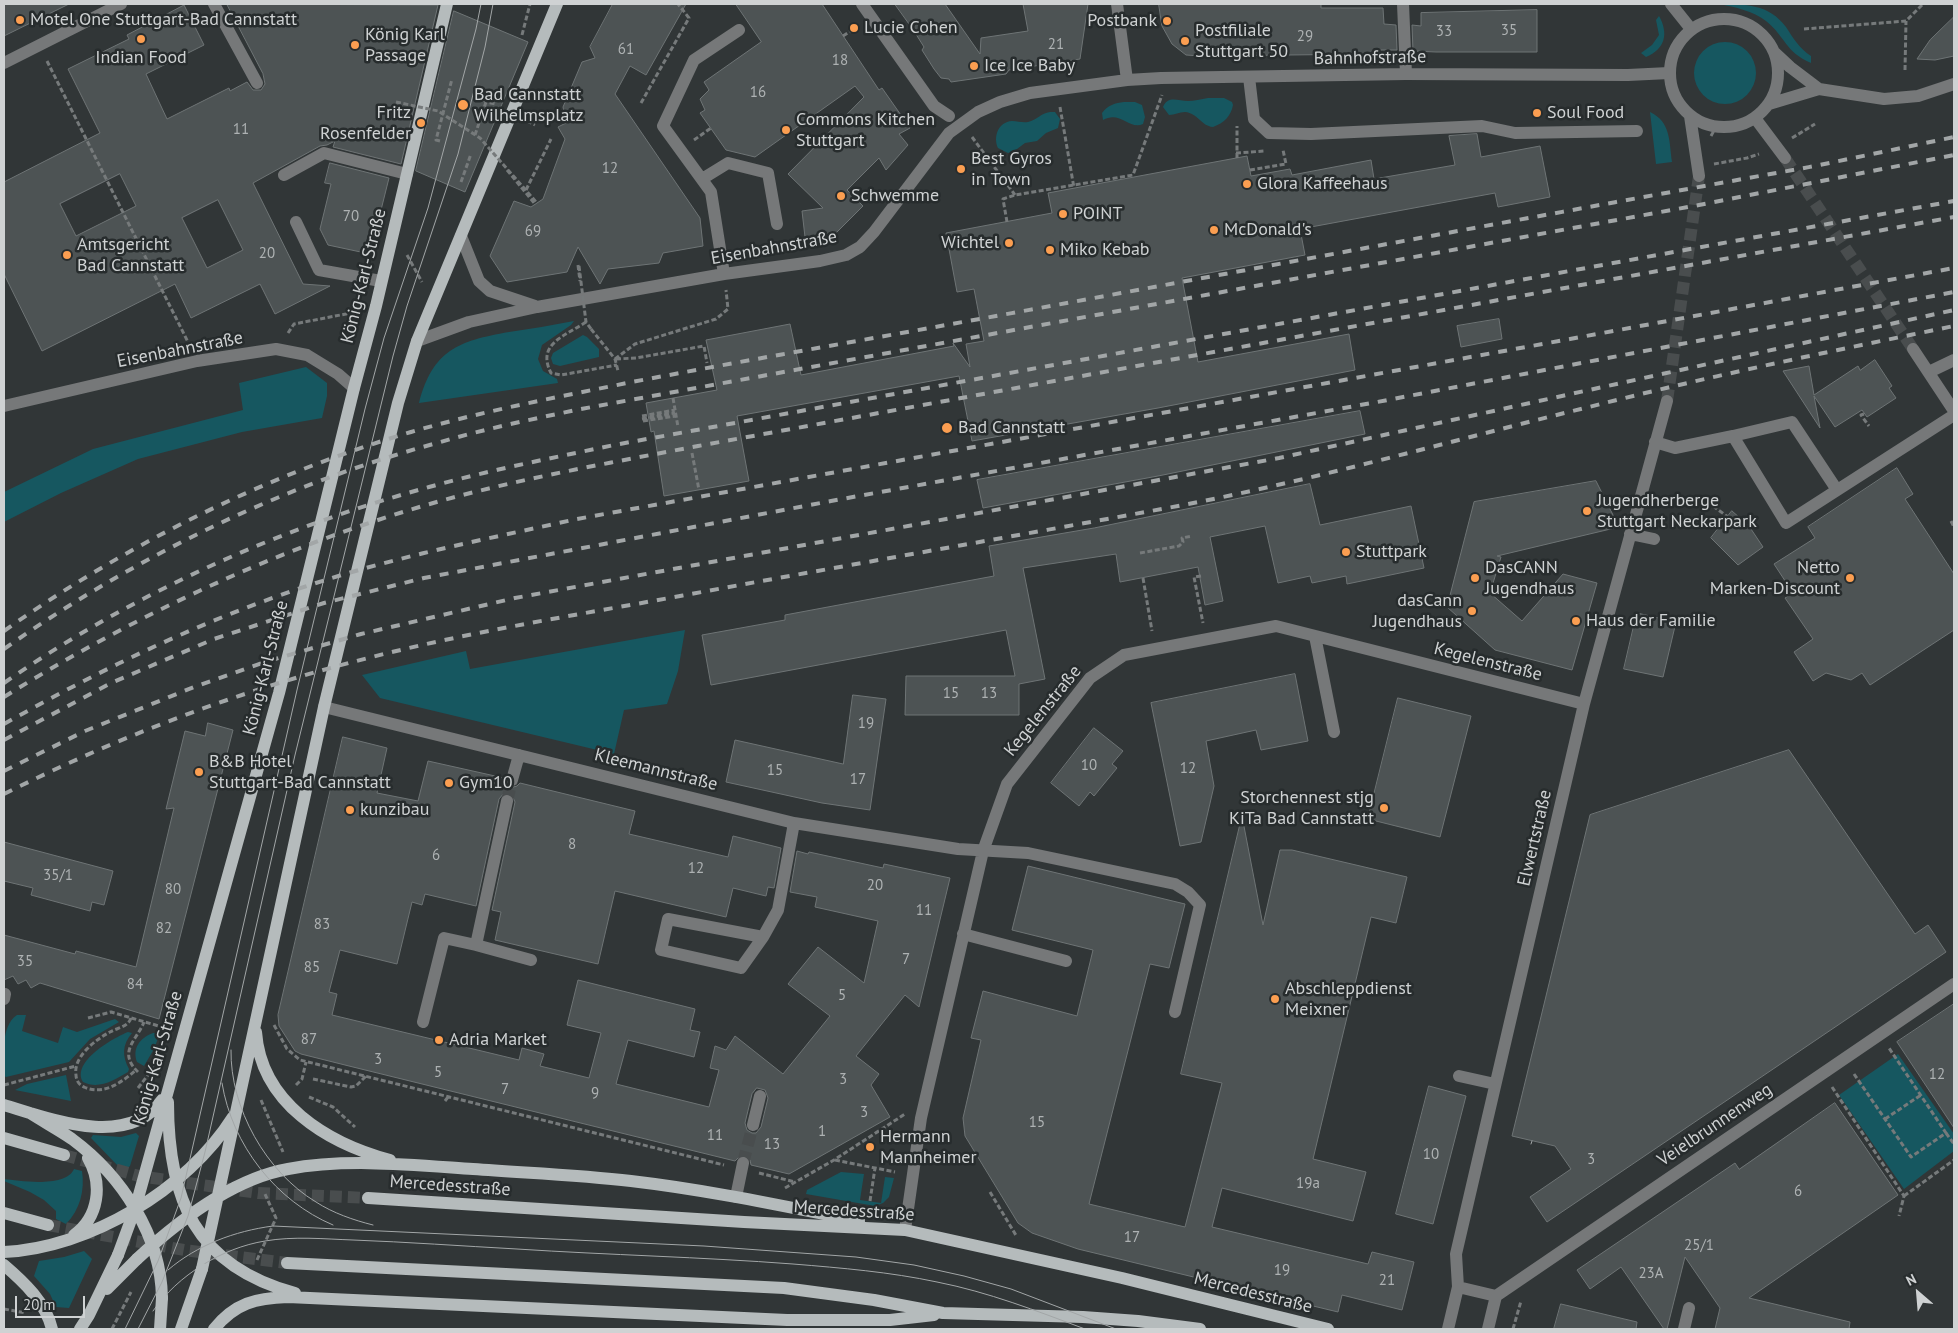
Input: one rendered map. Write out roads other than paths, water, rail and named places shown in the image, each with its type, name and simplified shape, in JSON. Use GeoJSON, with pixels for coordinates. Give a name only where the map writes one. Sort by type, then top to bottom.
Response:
{"type":"FeatureCollection","features":[{"type":"Feature","properties":{"kind":"main road","name":"König-Karl-Straße"},"geometry":{"type":"LineString","coordinates":[[80,1329],[90,1315],[118,1255],[135,1209],[279,693],[376,306],[447,4]]}},
{"type":"Feature","properties":{"kind":"main road"},"geometry":{"type":"LineString","coordinates":[[181,1329],[202,1269],[208,1244],[324,707],[398,403],[416,341],[557,4]]}},
{"type":"Feature","properties":{"kind":"main road"},"geometry":{"type":"LineString","coordinates":[[256,1021],[258,1049],[263,1064],[276,1091],[291,1107],[315,1127],[346,1144],[406,1164]]}},
{"type":"Feature","properties":{"kind":"main road"},"geometry":{"type":"LineString","coordinates":[[4,1105],[30,1113],[102,1128],[120,1126],[135,1122],[151,1113],[165,1095],[171,1079]]}},
{"type":"Feature","properties":{"kind":"main road"},"geometry":{"type":"LineString","coordinates":[[171,1079],[168,1103],[172,1162],[175,1180],[188,1216],[208,1244],[221,1256],[250,1276],[281,1289],[315,1297]]}},
{"type":"Feature","properties":{"kind":"main road"},"geometry":{"type":"LineString","coordinates":[[4,1252],[59,1244],[105,1226],[135,1209],[175,1180],[189,1167],[225,1128],[238,1107]]}},
{"type":"Feature","properties":{"kind":"main road"},"geometry":{"type":"LineString","coordinates":[[30,1113],[80,1146],[107,1172],[135,1209],[158,1261],[162,1298],[160,1329]]}},
{"type":"Feature","properties":{"kind":"main road"},"geometry":{"type":"LineString","coordinates":[[4,1138],[64,1155]]}},
{"type":"Feature","properties":{"kind":"main road"},"geometry":{"type":"LineString","coordinates":[[59,1244],[76,1234],[84,1226],[96,1205],[98,1189],[95,1169],[80,1146]]}},
{"type":"Feature","properties":{"kind":"main road"},"geometry":{"type":"LineString","coordinates":[[172,1162],[179,1168],[189,1167]]}},
{"type":"Feature","properties":{"kind":"main road"},"geometry":{"type":"LineString","coordinates":[[90,1315],[110,1286],[137,1258],[188,1216],[218,1197],[254,1180],[288,1168],[352,1164],[406,1164],[631,1181],[736,1197],[905,1230]]}},
{"type":"Feature","properties":{"kind":"main road","name":"Mercedesstraße"},"geometry":{"type":"LineString","coordinates":[[368,1198],[744,1222],[905,1230],[1029,1257],[1328,1329]]}},
{"type":"Feature","properties":{"kind":"main road"},"geometry":{"type":"LineString","coordinates":[[4,1213],[48,1225]]}},
{"type":"Feature","properties":{"kind":"main road"},"geometry":{"type":"LineString","coordinates":[[287,1263],[784,1288],[858,1298],[943,1313],[1083,1317],[1138,1321],[1200,1329]]}},
{"type":"Feature","properties":{"kind":"main road"},"geometry":{"type":"LineString","coordinates":[[4,1265],[21,1280],[36,1298],[47,1315],[52,1329]]}},
{"type":"Feature","properties":{"kind":"main road"},"geometry":{"type":"LineString","coordinates":[[214,1329],[236,1309],[250,1302],[274,1297],[315,1297],[787,1320],[897,1319],[943,1313]]}},
{"type":"Feature","properties":{"kind":"street"},"geometry":{"type":"LineString","coordinates":[[4,63],[121,4]]}},
{"type":"Feature","properties":{"kind":"street"},"geometry":{"type":"LineString","coordinates":[[214,4],[257,83]]}},
{"type":"Feature","properties":{"kind":"street"},"geometry":{"type":"LineString","coordinates":[[862,4],[934,106],[949,116]]}},
{"type":"Feature","properties":{"kind":"street"},"geometry":{"type":"LineString","coordinates":[[1117,4],[1127,80]]}},
{"type":"Feature","properties":{"kind":"street"},"geometry":{"type":"LineString","coordinates":[[1403,4],[1406,74]]}},
{"type":"Feature","properties":{"kind":"street"},"geometry":{"type":"LineString","coordinates":[[1671,4],[1691,30]]}},
{"type":"Feature","properties":{"kind":"street"},"geometry":{"type":"LineString","coordinates":[[1722,18],[1739,20],[1754,27],[1767,38],[1775,53],[1779,70],[1777,88],[1769,104],[1755,118],[1737,126],[1716,127],[1702,123],[1690,116],[1679,104],[1672,89],[1669,72],[1672,56],[1679,41],[1691,30],[1706,22],[1722,18]]}},
{"type":"Feature","properties":{"kind":"street"},"geometry":{"type":"LineString","coordinates":[[724,274],[711,192],[663,126],[694,60],[739,30]]}},
{"type":"Feature","properties":{"kind":"street"},"geometry":{"type":"LineString","coordinates":[[1775,53],[1819,90]]}},
{"type":"Feature","properties":{"kind":"street","name":"Bahnhofstraße"},"geometry":{"type":"LineString","coordinates":[[964,129],[978,112],[1000,102],[1030,94],[1127,80],[1406,74],[1628,74],[1669,72]]}},
{"type":"Feature","properties":{"kind":"street"},"geometry":{"type":"LineString","coordinates":[[1249,77],[1254,119],[1269,133],[1312,134],[1482,126],[1514,133],[1636,131]]}},
{"type":"Feature","properties":{"kind":"street"},"geometry":{"type":"LineString","coordinates":[[1769,104],[1819,90],[1884,98],[1918,96],[1954,84]]}},
{"type":"Feature","properties":{"kind":"street"},"geometry":{"type":"LineString","coordinates":[[1690,116],[1699,176]]}},
{"type":"Feature","properties":{"kind":"street"},"geometry":{"type":"LineString","coordinates":[[1755,118],[1784,158]]}},
{"type":"Feature","properties":{"kind":"street","name":"Eisenbahnstraße"},"geometry":{"type":"LineString","coordinates":[[416,341],[469,322],[537,307],[724,274],[820,262],[846,255],[860,247],[874,232],[949,133],[964,129]]}},
{"type":"Feature","properties":{"kind":"street"},"geometry":{"type":"LineString","coordinates":[[284,175],[324,153],[407,174]]}},
{"type":"Feature","properties":{"kind":"street"},"geometry":{"type":"LineString","coordinates":[[702,179],[728,163],[768,173],[777,224]]}},
{"type":"Feature","properties":{"kind":"street"},"geometry":{"type":"LineString","coordinates":[[296,222],[319,270],[381,281]]}},
{"type":"Feature","properties":{"kind":"street","name":"Eisenbahnstraße"},"geometry":{"type":"LineString","coordinates":[[461,236],[479,281],[490,291],[537,307]]}},
{"type":"Feature","properties":{"kind":"street","name":"Eisenbahnstraße"},"geometry":{"type":"LineString","coordinates":[[4,406],[197,361],[276,349],[307,355],[338,374],[354,388]]}},
{"type":"Feature","properties":{"kind":"street"},"geometry":{"type":"LineString","coordinates":[[1913,349],[1954,411]]}},
{"type":"Feature","properties":{"kind":"street"},"geometry":{"type":"LineString","coordinates":[[1929,372],[1954,360]]}},
{"type":"Feature","properties":{"kind":"street","name":"Elwertstraße"},"geometry":{"type":"LineString","coordinates":[[1448,1329],[1458,1287],[1456,1254],[1584,704],[1667,401]]}},
{"type":"Feature","properties":{"kind":"street"},"geometry":{"type":"LineString","coordinates":[[1733,436],[1786,523],[1954,415]]}},
{"type":"Feature","properties":{"kind":"street"},"geometry":{"type":"LineString","coordinates":[[1656,442],[1675,448],[1792,422],[1837,490]]}},
{"type":"Feature","properties":{"kind":"street"},"geometry":{"type":"LineString","coordinates":[[1630,534],[1654,539]]}},
{"type":"Feature","properties":{"kind":"street","name":"Kegelenstraße"},"geometry":{"type":"LineString","coordinates":[[905,1230],[925,1102],[983,851],[1007,784],[1090,678],[1124,655],[1276,626],[1584,704]]}},
{"type":"Feature","properties":{"kind":"street"},"geometry":{"type":"LineString","coordinates":[[1315,636],[1334,732]]}},
{"type":"Feature","properties":{"kind":"street","name":"Kleemannstraße"},"geometry":{"type":"LineString","coordinates":[[324,707],[794,822],[958,849],[1028,853],[1175,884],[1188,892],[1200,905],[1175,1012]]}},
{"type":"Feature","properties":{"kind":"street"},"geometry":{"type":"LineString","coordinates":[[512,780],[519,755]]}},
{"type":"Feature","properties":{"kind":"street"},"geometry":{"type":"LineString","coordinates":[[476,945],[507,801]]}},
{"type":"Feature","properties":{"kind":"street"},"geometry":{"type":"LineString","coordinates":[[763,937],[668,919],[661,950],[741,968],[763,937],[778,910],[794,822]]}},
{"type":"Feature","properties":{"kind":"street"},"geometry":{"type":"LineString","coordinates":[[963,934],[1066,961]]}},
{"type":"Feature","properties":{"kind":"street"},"geometry":{"type":"LineString","coordinates":[[423,1022],[444,938],[531,960]]}},
{"type":"Feature","properties":{"kind":"street","name":"Veielbrunnenweg"},"geometry":{"type":"LineString","coordinates":[[1496,1296],[1954,984]]}},
{"type":"Feature","properties":{"kind":"street"},"geometry":{"type":"LineString","coordinates":[[1459,1076],[1495,1084]]}},
{"type":"Feature","properties":{"kind":"street"},"geometry":{"type":"LineString","coordinates":[[753,1125],[760,1096]]}},
{"type":"Feature","properties":{"kind":"street"},"geometry":{"type":"LineString","coordinates":[[736,1197],[743,1166]]}},
{"type":"Feature","properties":{"kind":"street"},"geometry":{"type":"LineString","coordinates":[[1458,1287],[1496,1296],[1488,1329]]}},
{"type":"Feature","properties":{"kind":"street"},"geometry":{"type":"LineString","coordinates":[[1684,1329],[1689,1308]]}},
{"type":"Feature","properties":{"kind":"tunnel"},"geometry":{"type":"LineString","coordinates":[[1785,158],[1913,349]]}},
{"type":"Feature","properties":{"kind":"tunnel"},"geometry":{"type":"LineString","coordinates":[[1667,401],[1699,176]]}},
{"type":"Feature","properties":{"kind":"tunnel"},"geometry":{"type":"LineString","coordinates":[[507,801],[512,780]]}},
{"type":"Feature","properties":{"kind":"tunnel"},"geometry":{"type":"LineString","coordinates":[[743,1163],[753,1125]]}},
{"type":"Feature","properties":{"kind":"tunnel"},"geometry":{"type":"LineString","coordinates":[[64,1155],[139,1176],[258,1193],[368,1198]]}},
{"type":"Feature","properties":{"kind":"tunnel"},"geometry":{"type":"LineString","coordinates":[[48,1225],[184,1250],[287,1263]]}},
{"type":"Feature","properties":{"kind":"tram line"},"geometry":{"type":"LineString","coordinates":[[125,1329],[158,1261],[181,1198],[297,690],[365,409],[384,338],[428,208],[481,4]]}},
{"type":"Feature","properties":{"kind":"tram line"},"geometry":{"type":"LineString","coordinates":[[138,1329],[162,1282],[188,1216],[205,1152],[295,755],[393,356],[407,306],[458,154],[485,47],[493,4]]}},
{"type":"Feature","properties":{"kind":"tram line"},"geometry":{"type":"LineString","coordinates":[[231,1050],[232,1072],[244,1116],[254,1136],[281,1174],[298,1189],[329,1210],[373,1225]]}},
{"type":"Feature","properties":{"kind":"tram line"},"geometry":{"type":"LineString","coordinates":[[222,1083],[227,1106],[236,1128],[246,1149],[260,1168],[275,1186],[293,1201],[312,1215],[333,1225]]}},
{"type":"Feature","properties":{"kind":"tram line"},"geometry":{"type":"LineString","coordinates":[[168,1270],[191,1253],[217,1240],[245,1231],[273,1226],[704,1246],[856,1257],[914,1265],[1011,1289],[1116,1329]]}},
{"type":"Feature","properties":{"kind":"tram line"},"geometry":{"type":"LineString","coordinates":[[153,1311],[163,1298],[188,1275],[217,1257],[233,1250],[265,1241],[309,1238],[793,1264],[866,1271],[919,1279],[975,1291],[1012,1302],[1085,1329]]}},
{"type":"Feature","properties":{"kind":"railway"},"geometry":{"type":"LineString","coordinates":[[4,631],[99,569],[199,515],[251,491],[357,449],[466,417],[632,382],[1815,166],[1954,137]]}},
{"type":"Feature","properties":{"kind":"railway"},"geometry":{"type":"LineString","coordinates":[[4,649],[54,615],[158,554],[266,502],[379,460],[473,433],[581,409],[1699,205],[1954,155]]}},
{"type":"Feature","properties":{"kind":"railway"},"geometry":{"type":"LineString","coordinates":[[4,683],[103,621],[208,567],[317,522],[429,487],[475,475],[614,445],[1954,201]]}},
{"type":"Feature","properties":{"kind":"railway"},"geometry":{"type":"LineString","coordinates":[[4,697],[99,641],[248,569],[350,529],[439,501],[549,475],[698,446],[1954,217]]}},
{"type":"Feature","properties":{"kind":"railway"},"geometry":{"type":"LineString","coordinates":[[4,724],[105,670],[209,622],[281,595],[354,571],[428,552],[577,519],[1954,268]]}},
{"type":"Feature","properties":{"kind":"railway"},"geometry":{"type":"LineString","coordinates":[[4,740],[111,683],[214,639],[324,603],[424,578],[831,501],[1377,402],[1954,292]]}},
{"type":"Feature","properties":{"kind":"railway"},"geometry":{"type":"LineString","coordinates":[[4,771],[85,731],[194,687],[265,662],[361,634],[515,598],[1279,458],[1954,310]]}},
{"type":"Feature","properties":{"kind":"railway"},"geometry":{"type":"LineString","coordinates":[[4,794],[93,752],[184,715],[277,684],[372,657],[526,624],[1220,498],[1326,474],[1680,385],[1954,326]]}},
{"type":"Feature","properties":{"kind":"place","name":"Motel One Stuttgart-Bad Cannstatt"},"geometry":{"type":"Point","coordinates":[20,20]}},
{"type":"Feature","properties":{"kind":"place","name":"Postbank"},"geometry":{"type":"Point","coordinates":[1167,21]}},
{"type":"Feature","properties":{"kind":"place","name":"Lucie Cohen"},"geometry":{"type":"Point","coordinates":[854,28]}},
{"type":"Feature","properties":{"kind":"place","name":"Indian Food"},"geometry":{"type":"Point","coordinates":[141,39]}},
{"type":"Feature","properties":{"kind":"place","name":"Postfiliale Stuttgart 50"},"geometry":{"type":"Point","coordinates":[1185,41]}},
{"type":"Feature","properties":{"kind":"place","name":"König Karl Passage"},"geometry":{"type":"Point","coordinates":[355,45]}},
{"type":"Feature","properties":{"kind":"place","name":"Ice Ice Baby"},"geometry":{"type":"Point","coordinates":[974,66]}},
{"type":"Feature","properties":{"kind":"place","name":"Bad Cannstatt Wilhelmsplatz"},"geometry":{"type":"Point","coordinates":[463,105]}},
{"type":"Feature","properties":{"kind":"place","name":"Soul Food"},"geometry":{"type":"Point","coordinates":[1537,113]}},
{"type":"Feature","properties":{"kind":"place","name":"Fritz Rosenfelder"},"geometry":{"type":"Point","coordinates":[421,123]}},
{"type":"Feature","properties":{"kind":"place","name":"Commons Kitchen Stuttgart"},"geometry":{"type":"Point","coordinates":[786,130]}},
{"type":"Feature","properties":{"kind":"place","name":"Best Gyros in Town"},"geometry":{"type":"Point","coordinates":[961,169]}},
{"type":"Feature","properties":{"kind":"place","name":"Glora Kaffeehaus"},"geometry":{"type":"Point","coordinates":[1247,184]}},
{"type":"Feature","properties":{"kind":"place","name":"Schwemme"},"geometry":{"type":"Point","coordinates":[841,196]}},
{"type":"Feature","properties":{"kind":"place","name":"POINT"},"geometry":{"type":"Point","coordinates":[1063,214]}},
{"type":"Feature","properties":{"kind":"place","name":"McDonald's"},"geometry":{"type":"Point","coordinates":[1214,230]}},
{"type":"Feature","properties":{"kind":"place","name":"Wichtel"},"geometry":{"type":"Point","coordinates":[1009,243]}},
{"type":"Feature","properties":{"kind":"place","name":"Miko Kebab"},"geometry":{"type":"Point","coordinates":[1050,250]}},
{"type":"Feature","properties":{"kind":"place","name":"Amtsgericht Bad Cannstatt"},"geometry":{"type":"Point","coordinates":[67,255]}},
{"type":"Feature","properties":{"kind":"place","name":"Bad Cannstatt"},"geometry":{"type":"Point","coordinates":[947,428]}},
{"type":"Feature","properties":{"kind":"place","name":"Jugendherberge Stuttgart Neckarpark"},"geometry":{"type":"Point","coordinates":[1587,511]}},
{"type":"Feature","properties":{"kind":"place","name":"Stuttpark"},"geometry":{"type":"Point","coordinates":[1346,552]}},
{"type":"Feature","properties":{"kind":"place","name":"DasCANN Jugendhaus"},"geometry":{"type":"Point","coordinates":[1475,578]}},
{"type":"Feature","properties":{"kind":"place","name":"Netto Marken-Discount"},"geometry":{"type":"Point","coordinates":[1850,578]}},
{"type":"Feature","properties":{"kind":"place","name":"dasCann Jugendhaus"},"geometry":{"type":"Point","coordinates":[1472,611]}},
{"type":"Feature","properties":{"kind":"place","name":"Haus der Familie"},"geometry":{"type":"Point","coordinates":[1576,621]}},
{"type":"Feature","properties":{"kind":"place","name":"B&B Hotel Stuttgart-Bad Cannstatt"},"geometry":{"type":"Point","coordinates":[199,772]}},
{"type":"Feature","properties":{"kind":"place","name":"Gym10"},"geometry":{"type":"Point","coordinates":[449,783]}},
{"type":"Feature","properties":{"kind":"place","name":"Storchennest stjg KiTa Bad Cannstatt"},"geometry":{"type":"Point","coordinates":[1384,808]}},
{"type":"Feature","properties":{"kind":"place","name":"kunzibau"},"geometry":{"type":"Point","coordinates":[350,810]}},
{"type":"Feature","properties":{"kind":"place","name":"Abschleppdienst Meixner"},"geometry":{"type":"Point","coordinates":[1275,999]}},
{"type":"Feature","properties":{"kind":"place","name":"Adria Market"},"geometry":{"type":"Point","coordinates":[439,1040]}},
{"type":"Feature","properties":{"kind":"place","name":"Hermann Mannheimer"},"geometry":{"type":"Point","coordinates":[870,1147]}}]}
